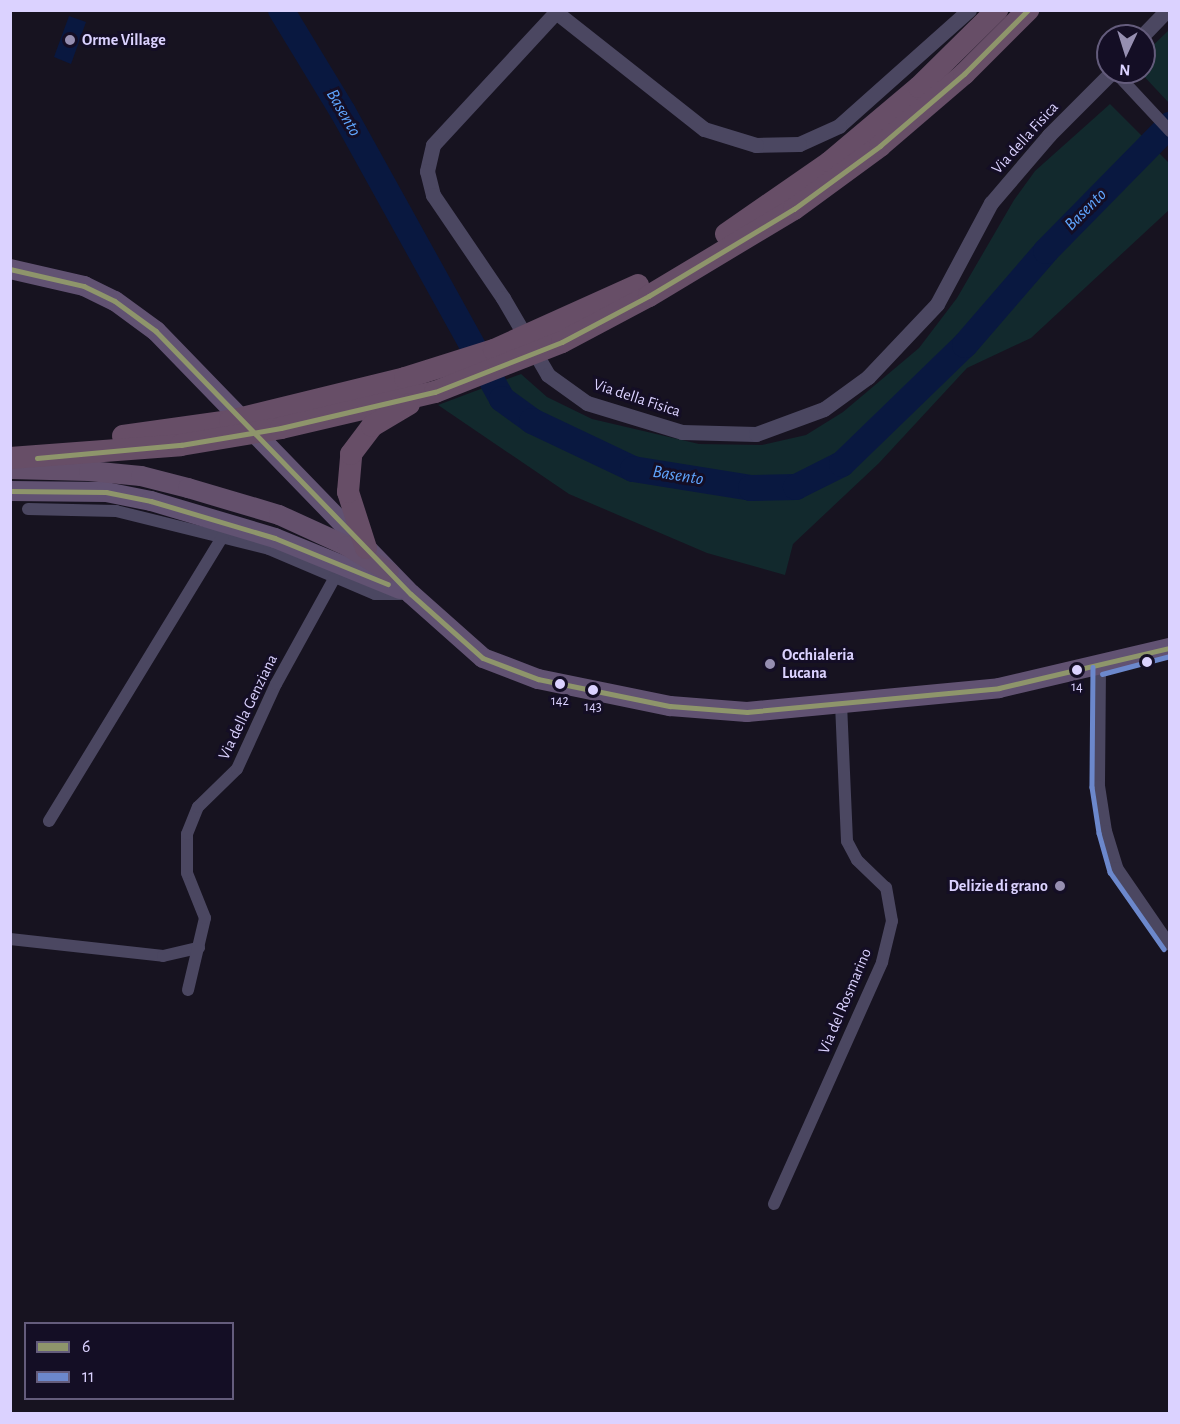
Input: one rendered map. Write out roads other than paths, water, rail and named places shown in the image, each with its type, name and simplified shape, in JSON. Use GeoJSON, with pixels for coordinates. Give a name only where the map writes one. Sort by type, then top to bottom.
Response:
{"type":"FeatureCollection","features":[{"type":"Feature","properties":{"kind":"highway"},"geometry":{"type":"LineString","coordinates":[[10,444],[180,437],[344,396],[494,350],[554,335],[714,241],[820,168],[918,87],[997,10]]}},
{"type":"Feature","properties":{"kind":"highway"},"geometry":{"type":"LineString","coordinates":[[366,548],[351,503],[348,471],[359,440],[372,426],[435,392],[554,335],[649,296],[794,209],[880,146],[963,74],[1028,10]]}},
{"type":"Feature","properties":{"kind":"highway"},"geometry":{"type":"LineString","coordinates":[[10,458],[180,437],[281,428],[435,392]]}},
{"type":"Feature","properties":{"kind":"highway"},"geometry":{"type":"LineString","coordinates":[[10,469],[99,472],[188,488],[279,515],[347,546],[389,572]]}},
{"type":"Feature","properties":{"kind":"main road"},"geometry":{"type":"LineString","coordinates":[[10,269],[84,286],[115,301],[156,331],[411,594],[483,658],[538,679],[706,710],[747,712],[841,705],[999,688],[1101,667],[1170,648]]}},
{"type":"Feature","properties":{"kind":"main road"},"geometry":{"type":"LineString","coordinates":[[10,491],[106,492],[182,509],[274,538],[411,594]]}},
{"type":"Feature","properties":{"kind":"street"},"geometry":{"type":"LineString","coordinates":[[555,11],[704,129],[756,146],[799,144],[839,126],[969,10]]}},
{"type":"Feature","properties":{"kind":"street"},"geometry":{"type":"LineString","coordinates":[[1154,24],[1167,10]]}},
{"type":"Feature","properties":{"kind":"street","name":"Via della Fisica"},"geometry":{"type":"LineString","coordinates":[[555,11],[433,146],[427,171],[433,195],[503,298],[548,375],[587,403],[682,432],[756,434],[824,409],[868,376],[937,304],[991,203],[1049,135],[1102,84]]}},
{"type":"Feature","properties":{"kind":"street"},"geometry":{"type":"LineString","coordinates":[[1125,84],[1170,131]]}},
{"type":"Feature","properties":{"kind":"street"},"geometry":{"type":"LineString","coordinates":[[28,509],[116,511],[269,549],[334,579],[375,594],[411,594]]}},
{"type":"Feature","properties":{"kind":"street"},"geometry":{"type":"LineString","coordinates":[[49,820],[223,536]]}},
{"type":"Feature","properties":{"kind":"street","name":"Via della Genziana"},"geometry":{"type":"LineString","coordinates":[[188,990],[205,918],[187,873],[187,834],[198,807],[237,769],[276,684],[334,579]]}},
{"type":"Feature","properties":{"kind":"street"},"geometry":{"type":"LineString","coordinates":[[1101,667],[1099,786],[1106,831],[1117,868],[1170,945]]}},
{"type":"Feature","properties":{"kind":"street","name":"Via del Rosmarino"},"geometry":{"type":"LineString","coordinates":[[774,1204],[882,962],[892,921],[886,888],[857,860],[847,841],[841,705]]}},
{"type":"Feature","properties":{"kind":"street"},"geometry":{"type":"LineString","coordinates":[[10,939],[163,956],[199,948]]}},
{"type":"Feature","properties":{"kind":"water","name":"Orme Village"},"geometry":{"type":"Polygon","coordinates":[[[69,16],[86,22],[71,64],[54,57],[69,16]]]}},
{"type":"Feature","properties":{"kind":"waterway","name":"Basento"},"geometry":{"type":"LineString","coordinates":[[281,10],[343,112],[502,399],[532,421],[633,469],[751,488],[796,487],[842,464],[965,345],[1046,251],[1170,125]]}},
{"type":"Feature","properties":{"kind":"place","name":"Orme Village"},"geometry":{"type":"Point","coordinates":[70,40]}},
{"type":"Feature","properties":{"kind":"place","name":"Occhialeria Lucana"},"geometry":{"type":"Point","coordinates":[770,664]}},
{"type":"Feature","properties":{"kind":"place","name":"14"},"geometry":{"type":"Point","coordinates":[1077,670]}},
{"type":"Feature","properties":{"kind":"place","name":"142"},"geometry":{"type":"Point","coordinates":[560,684]}},
{"type":"Feature","properties":{"kind":"place","name":"143"},"geometry":{"type":"Point","coordinates":[593,690]}},
{"type":"Feature","properties":{"kind":"place","name":"Delizie di grano"},"geometry":{"type":"Point","coordinates":[1060,886]}}]}
